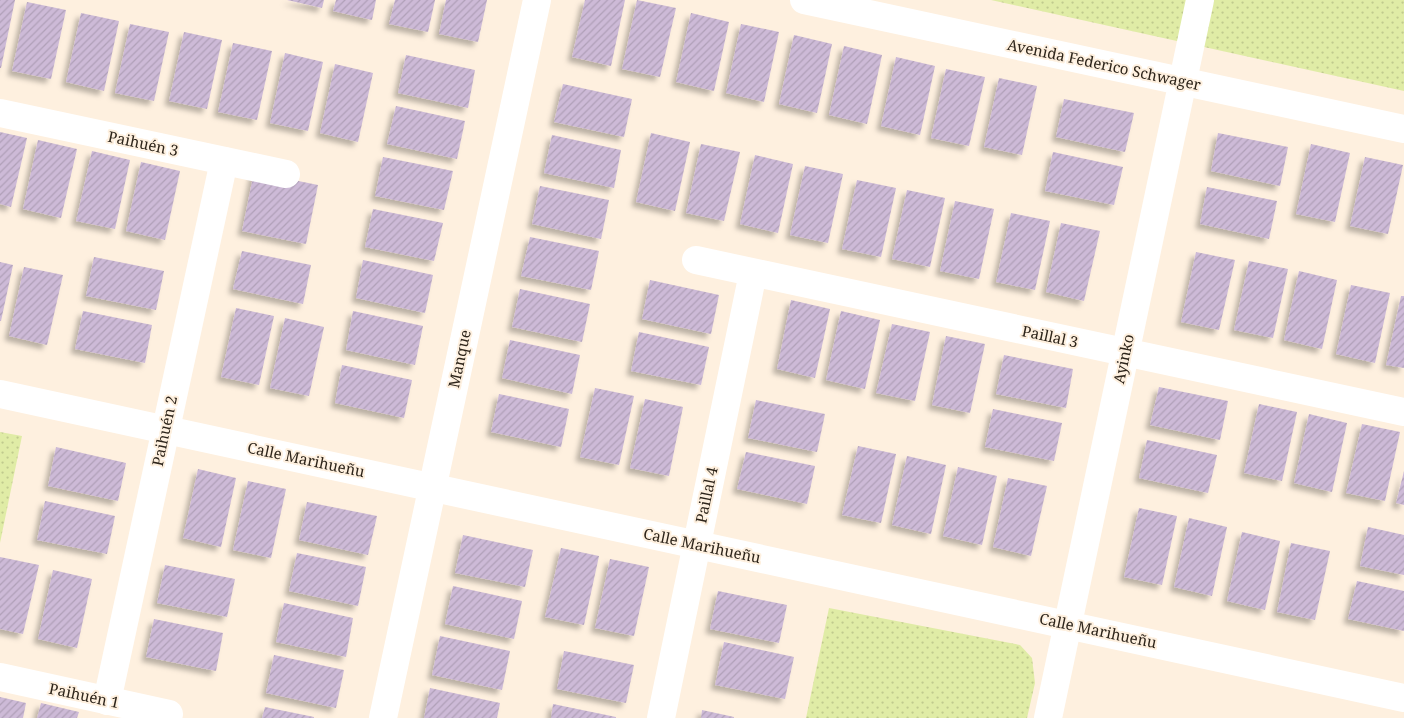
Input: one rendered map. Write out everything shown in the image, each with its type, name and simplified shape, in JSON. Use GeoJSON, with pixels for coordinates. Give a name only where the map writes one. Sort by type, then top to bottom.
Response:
{"type":"FeatureCollection","features":[{"type":"Feature","properties":{"kind":"street","name":"Manque"},"geometry":{"type":"LineString","coordinates":[[383,718],[537,0]]}},
{"type":"Feature","properties":{"kind":"street","name":"Avenida Federico Schwager"},"geometry":{"type":"LineString","coordinates":[[804,0],[1404,129]]}},
{"type":"Feature","properties":{"kind":"street","name":"Ayinko"},"geometry":{"type":"LineString","coordinates":[[1048,718],[1200,0]]}},
{"type":"Feature","properties":{"kind":"street","name":"Paihuén 3"},"geometry":{"type":"LineString","coordinates":[[0,113],[286,174]]}},
{"type":"Feature","properties":{"kind":"street","name":"Paihuén 2"},"geometry":{"type":"LineString","coordinates":[[106,701],[224,161]]}},
{"type":"Feature","properties":{"kind":"street","name":"Paillal 3"},"geometry":{"type":"LineString","coordinates":[[696,260],[1404,412]]}},
{"type":"Feature","properties":{"kind":"street","name":"Paillal 4"},"geometry":{"type":"LineString","coordinates":[[660,718],[753,273]]}},
{"type":"Feature","properties":{"kind":"street","name":"Calle Marihueñu"},"geometry":{"type":"LineString","coordinates":[[0,394],[1404,698]]}},
{"type":"Feature","properties":{"kind":"street","name":"Paihuén 1"},"geometry":{"type":"LineString","coordinates":[[0,678],[168,714]]}},
{"type":"Feature","properties":{"kind":"green space"},"geometry":{"type":"Polygon","coordinates":[[[991,0],[1404,0],[1404,91],[991,0]]]}},
{"type":"Feature","properties":{"kind":"green space"},"geometry":{"type":"Polygon","coordinates":[[[0,432],[22,436],[0,543],[0,432]]]}},
{"type":"Feature","properties":{"kind":"green space"},"geometry":{"type":"Polygon","coordinates":[[[829,608],[1020,645],[1032,658],[1035,683],[1027,718],[806,718],[829,608]]]}},
{"type":"Feature","properties":{"kind":"building"},"geometry":{"type":"Polygon","coordinates":[[[0,0],[15,0],[1,68],[0,68],[0,0]]]}},
{"type":"Feature","properties":{"kind":"building"},"geometry":{"type":"Polygon","coordinates":[[[287,0],[324,0],[322,8],[287,0]]]}},
{"type":"Feature","properties":{"kind":"building"},"geometry":{"type":"Polygon","coordinates":[[[336,0],[376,0],[372,20],[333,11],[336,0]]]}},
{"type":"Feature","properties":{"kind":"building"},"geometry":{"type":"Polygon","coordinates":[[[395,0],[435,0],[428,32],[389,24],[395,0]]]}},
{"type":"Feature","properties":{"kind":"building"},"geometry":{"type":"Polygon","coordinates":[[[446,0],[487,0],[478,42],[439,34],[446,0]]]}},
{"type":"Feature","properties":{"kind":"building"},"geometry":{"type":"Polygon","coordinates":[[[585,0],[625,0],[611,66],[572,57],[585,0]]]}},
{"type":"Feature","properties":{"kind":"building"},"geometry":{"type":"Polygon","coordinates":[[[637,0],[676,8],[660,77],[622,69],[637,0]]]}},
{"type":"Feature","properties":{"kind":"building"},"geometry":{"type":"Polygon","coordinates":[[[27,2],[66,10],[51,79],[12,71],[27,2]]]}},
{"type":"Feature","properties":{"kind":"building"},"geometry":{"type":"Polygon","coordinates":[[[81,13],[119,21],[104,91],[66,82],[81,13]]]}},
{"type":"Feature","properties":{"kind":"building"},"geometry":{"type":"Polygon","coordinates":[[[691,13],[729,22],[714,91],[676,82],[691,13]]]}},
{"type":"Feature","properties":{"kind":"building"},"geometry":{"type":"Polygon","coordinates":[[[130,24],[169,32],[154,101],[115,93],[130,24]]]}},
{"type":"Feature","properties":{"kind":"building"},"geometry":{"type":"Polygon","coordinates":[[[741,24],[779,32],[764,102],[726,93],[741,24]]]}},
{"type":"Feature","properties":{"kind":"building"},"geometry":{"type":"Polygon","coordinates":[[[184,32],[222,40],[207,109],[169,101],[184,32]]]}},
{"type":"Feature","properties":{"kind":"building"},"geometry":{"type":"Polygon","coordinates":[[[794,35],[832,44],[817,113],[779,104],[794,35]]]}},
{"type":"Feature","properties":{"kind":"building"},"geometry":{"type":"Polygon","coordinates":[[[233,43],[272,51],[257,120],[218,112],[233,43]]]}},
{"type":"Feature","properties":{"kind":"building"},"geometry":{"type":"Polygon","coordinates":[[[844,46],[882,55],[867,124],[829,115],[844,46]]]}},
{"type":"Feature","properties":{"kind":"building"},"geometry":{"type":"Polygon","coordinates":[[[285,53],[323,62],[308,131],[270,123],[285,53]]]}},
{"type":"Feature","properties":{"kind":"building"},"geometry":{"type":"Polygon","coordinates":[[[406,55],[475,70],[468,108],[398,93],[406,55]]]}},
{"type":"Feature","properties":{"kind":"building"},"geometry":{"type":"Polygon","coordinates":[[[896,57],[935,66],[920,135],[881,126],[896,57]]]}},
{"type":"Feature","properties":{"kind":"building"},"geometry":{"type":"Polygon","coordinates":[[[335,64],[373,73],[358,142],[320,133],[335,64]]]}},
{"type":"Feature","properties":{"kind":"building"},"geometry":{"type":"Polygon","coordinates":[[[946,69],[985,77],[969,146],[931,138],[946,69]]]}},
{"type":"Feature","properties":{"kind":"building"},"geometry":{"type":"Polygon","coordinates":[[[999,78],[1037,86],[1022,155],[984,147],[999,78]]]}},
{"type":"Feature","properties":{"kind":"building"},"geometry":{"type":"Polygon","coordinates":[[[563,84],[632,99],[624,137],[554,122],[563,84]]]}},
{"type":"Feature","properties":{"kind":"building"},"geometry":{"type":"Polygon","coordinates":[[[1064,99],[1134,113],[1125,152],[1056,137],[1064,99]]]}},
{"type":"Feature","properties":{"kind":"building"},"geometry":{"type":"Polygon","coordinates":[[[396,106],[465,121],[457,159],[387,144],[396,106]]]}},
{"type":"Feature","properties":{"kind":"building"},"geometry":{"type":"Polygon","coordinates":[[[0,132],[27,138],[11,207],[0,204],[0,132]]]}},
{"type":"Feature","properties":{"kind":"building"},"geometry":{"type":"Polygon","coordinates":[[[651,133],[690,142],[675,211],[636,202],[651,133]]]}},
{"type":"Feature","properties":{"kind":"building"},"geometry":{"type":"Polygon","coordinates":[[[1218,133],[1288,147],[1280,186],[1211,171],[1218,133]]]}},
{"type":"Feature","properties":{"kind":"building"},"geometry":{"type":"Polygon","coordinates":[[[552,135],[621,150],[614,188],[544,173],[552,135]]]}},
{"type":"Feature","properties":{"kind":"building"},"geometry":{"type":"Polygon","coordinates":[[[38,140],[77,149],[61,218],[23,209],[38,140]]]}},
{"type":"Feature","properties":{"kind":"building"},"geometry":{"type":"Polygon","coordinates":[[[701,144],[740,152],[724,221],[686,213],[701,144]]]}},
{"type":"Feature","properties":{"kind":"building"},"geometry":{"type":"Polygon","coordinates":[[[1311,144],[1350,153],[1335,222],[1296,214],[1311,144]]]}},
{"type":"Feature","properties":{"kind":"building"},"geometry":{"type":"Polygon","coordinates":[[[92,151],[130,160],[115,229],[76,221],[92,151]]]}},
{"type":"Feature","properties":{"kind":"building"},"geometry":{"type":"Polygon","coordinates":[[[1053,152],[1123,167],[1114,205],[1045,191],[1053,152]]]}},
{"type":"Feature","properties":{"kind":"building"},"geometry":{"type":"Polygon","coordinates":[[[755,155],[793,164],[778,233],[740,224],[755,155]]]}},
{"type":"Feature","properties":{"kind":"building"},"geometry":{"type":"Polygon","coordinates":[[[383,157],[453,171],[444,210],[375,196],[383,157]]]}},
{"type":"Feature","properties":{"kind":"building"},"geometry":{"type":"Polygon","coordinates":[[[1365,157],[1403,165],[1388,234],[1350,226],[1365,157]]]}},
{"type":"Feature","properties":{"kind":"building"},"geometry":{"type":"Polygon","coordinates":[[[141,162],[180,171],[165,240],[126,231],[141,162]]]}},
{"type":"Feature","properties":{"kind":"building"},"geometry":{"type":"Polygon","coordinates":[[[805,166],[843,174],[828,243],[790,235],[805,166]]]}},
{"type":"Feature","properties":{"kind":"building"},"geometry":{"type":"Polygon","coordinates":[[[254,172],[318,185],[306,244],[242,231],[254,172]]]}},
{"type":"Feature","properties":{"kind":"building"},"geometry":{"type":"Polygon","coordinates":[[[857,180],[896,188],[881,257],[842,249],[857,180]]]}},
{"type":"Feature","properties":{"kind":"building"},"geometry":{"type":"Polygon","coordinates":[[[540,186],[609,200],[601,239],[532,224],[540,186]]]}},
{"type":"Feature","properties":{"kind":"building"},"geometry":{"type":"Polygon","coordinates":[[[1207,187],[1277,201],[1269,239],[1200,224],[1207,187]]]}},
{"type":"Feature","properties":{"kind":"building"},"geometry":{"type":"Polygon","coordinates":[[[907,190],[945,198],[930,267],[892,259],[907,190]]]}},
{"type":"Feature","properties":{"kind":"building"},"geometry":{"type":"Polygon","coordinates":[[[955,201],[994,209],[979,279],[940,271],[955,201]]]}},
{"type":"Feature","properties":{"kind":"building"},"geometry":{"type":"Polygon","coordinates":[[[373,209],[443,223],[434,261],[365,247],[373,209]]]}},
{"type":"Feature","properties":{"kind":"building"},"geometry":{"type":"Polygon","coordinates":[[[1011,213],[1050,221],[1035,290],[996,282],[1011,213]]]}},
{"type":"Feature","properties":{"kind":"building"},"geometry":{"type":"Polygon","coordinates":[[[1061,223],[1100,231],[1084,301],[1046,292],[1061,223]]]}},
{"type":"Feature","properties":{"kind":"building"},"geometry":{"type":"Polygon","coordinates":[[[530,237],[599,251],[591,290],[521,276],[530,237]]]}},
{"type":"Feature","properties":{"kind":"building"},"geometry":{"type":"Polygon","coordinates":[[[242,251],[311,265],[303,304],[233,289],[242,251]]]}},
{"type":"Feature","properties":{"kind":"building"},"geometry":{"type":"Polygon","coordinates":[[[1196,252],[1235,260],[1219,330],[1181,322],[1196,252]]]}},
{"type":"Feature","properties":{"kind":"building"},"geometry":{"type":"Polygon","coordinates":[[[94,257],[164,271],[156,310],[86,296],[94,257]]]}},
{"type":"Feature","properties":{"kind":"building"},"geometry":{"type":"Polygon","coordinates":[[[363,260],[433,275],[425,313],[356,298],[363,260]]]}},
{"type":"Feature","properties":{"kind":"building"},"geometry":{"type":"Polygon","coordinates":[[[1249,261],[1288,269],[1273,338],[1234,330],[1249,261]]]}},
{"type":"Feature","properties":{"kind":"building"},"geometry":{"type":"Polygon","coordinates":[[[0,262],[13,265],[1,321],[0,321],[0,262]]]}},
{"type":"Feature","properties":{"kind":"building"},"geometry":{"type":"Polygon","coordinates":[[[24,267],[63,275],[47,345],[9,336],[24,267]]]}},
{"type":"Feature","properties":{"kind":"building"},"geometry":{"type":"Polygon","coordinates":[[[1299,271],[1337,280],[1322,349],[1284,340],[1299,271]]]}},
{"type":"Feature","properties":{"kind":"building"},"geometry":{"type":"Polygon","coordinates":[[[650,280],[719,295],[711,334],[642,319],[650,280]]]}},
{"type":"Feature","properties":{"kind":"building"},"geometry":{"type":"Polygon","coordinates":[[[1351,285],[1390,293],[1375,363],[1336,354],[1351,285]]]}},
{"type":"Feature","properties":{"kind":"building"},"geometry":{"type":"Polygon","coordinates":[[[520,289],[590,304],[582,342],[512,327],[520,289]]]}},
{"type":"Feature","properties":{"kind":"building"},"geometry":{"type":"Polygon","coordinates":[[[1401,296],[1404,296],[1404,368],[1386,365],[1401,296]]]}},
{"type":"Feature","properties":{"kind":"building"},"geometry":{"type":"Polygon","coordinates":[[[791,300],[830,309],[815,378],[777,369],[791,300]]]}},
{"type":"Feature","properties":{"kind":"building"},"geometry":{"type":"Polygon","coordinates":[[[236,308],[274,316],[259,385],[221,377],[236,308]]]}},
{"type":"Feature","properties":{"kind":"building"},"geometry":{"type":"Polygon","coordinates":[[[83,311],[152,325],[145,363],[75,349],[83,311]]]}},
{"type":"Feature","properties":{"kind":"building"},"geometry":{"type":"Polygon","coordinates":[[[353,311],[423,326],[415,365],[346,350],[353,311]]]}},
{"type":"Feature","properties":{"kind":"building"},"geometry":{"type":"Polygon","coordinates":[[[841,311],[880,320],[865,389],[826,380],[841,311]]]}},
{"type":"Feature","properties":{"kind":"building"},"geometry":{"type":"Polygon","coordinates":[[[285,318],[324,327],[309,396],[270,388],[285,318]]]}},
{"type":"Feature","properties":{"kind":"building"},"geometry":{"type":"Polygon","coordinates":[[[892,324],[930,332],[915,401],[876,393],[892,324]]]}},
{"type":"Feature","properties":{"kind":"building"},"geometry":{"type":"Polygon","coordinates":[[[639,332],[709,347],[701,385],[631,371],[639,332]]]}},
{"type":"Feature","properties":{"kind":"building"},"geometry":{"type":"Polygon","coordinates":[[[946,336],[985,344],[970,413],[932,405],[946,336]]]}},
{"type":"Feature","properties":{"kind":"building"},"geometry":{"type":"Polygon","coordinates":[[[510,340],[580,355],[572,394],[502,378],[510,340]]]}},
{"type":"Feature","properties":{"kind":"building"},"geometry":{"type":"Polygon","coordinates":[[[1004,355],[1073,369],[1066,408],[996,394],[1004,355]]]}},
{"type":"Feature","properties":{"kind":"building"},"geometry":{"type":"Polygon","coordinates":[[[342,365],[412,380],[404,418],[335,403],[342,365]]]}},
{"type":"Feature","properties":{"kind":"building"},"geometry":{"type":"Polygon","coordinates":[[[1159,387],[1228,401],[1220,440],[1150,425],[1159,387]]]}},
{"type":"Feature","properties":{"kind":"building"},"geometry":{"type":"Polygon","coordinates":[[[595,388],[634,396],[619,465],[580,457],[595,388]]]}},
{"type":"Feature","properties":{"kind":"building"},"geometry":{"type":"Polygon","coordinates":[[[499,394],[569,409],[561,447],[491,432],[499,394]]]}},
{"type":"Feature","properties":{"kind":"building"},"geometry":{"type":"Polygon","coordinates":[[[645,399],[683,407],[669,476],[630,468],[645,399]]]}},
{"type":"Feature","properties":{"kind":"building"},"geometry":{"type":"Polygon","coordinates":[[[756,400],[825,414],[817,452],[748,438],[756,400]]]}},
{"type":"Feature","properties":{"kind":"building"},"geometry":{"type":"Polygon","coordinates":[[[1259,404],[1297,412],[1282,481],[1244,473],[1259,404]]]}},
{"type":"Feature","properties":{"kind":"building"},"geometry":{"type":"Polygon","coordinates":[[[993,409],[1062,423],[1054,461],[985,447],[993,409]]]}},
{"type":"Feature","properties":{"kind":"building"},"geometry":{"type":"Polygon","coordinates":[[[1309,414],[1347,423],[1332,492],[1294,483],[1309,414]]]}},
{"type":"Feature","properties":{"kind":"building"},"geometry":{"type":"Polygon","coordinates":[[[1362,424],[1400,432],[1385,501],[1346,493],[1362,424]]]}},
{"type":"Feature","properties":{"kind":"building"},"geometry":{"type":"Polygon","coordinates":[[[1147,440],[1217,455],[1208,493],[1139,478],[1147,440]]]}},
{"type":"Feature","properties":{"kind":"building"},"geometry":{"type":"Polygon","coordinates":[[[858,446],[896,454],[881,523],[842,515],[858,446]]]}},
{"type":"Feature","properties":{"kind":"building"},"geometry":{"type":"Polygon","coordinates":[[[56,447],[126,463],[118,501],[48,486],[56,447]]]}},
{"type":"Feature","properties":{"kind":"building"},"geometry":{"type":"Polygon","coordinates":[[[746,452],[815,466],[807,504],[737,489],[746,452]]]}},
{"type":"Feature","properties":{"kind":"building"},"geometry":{"type":"Polygon","coordinates":[[[907,456],[946,465],[931,534],[892,525],[907,456]]]}},
{"type":"Feature","properties":{"kind":"building"},"geometry":{"type":"Polygon","coordinates":[[[958,467],[997,476],[982,545],[943,536],[958,467]]]}},
{"type":"Feature","properties":{"kind":"building"},"geometry":{"type":"Polygon","coordinates":[[[198,469],[236,478],[221,547],[183,538],[198,469]]]}},
{"type":"Feature","properties":{"kind":"building"},"geometry":{"type":"Polygon","coordinates":[[[1404,471],[1404,505],[1396,503],[1404,471]]]}},
{"type":"Feature","properties":{"kind":"building"},"geometry":{"type":"Polygon","coordinates":[[[1008,478],[1047,486],[1031,556],[993,547],[1008,478]]]}},
{"type":"Feature","properties":{"kind":"building"},"geometry":{"type":"Polygon","coordinates":[[[248,481],[286,489],[271,558],[233,550],[248,481]]]}},
{"type":"Feature","properties":{"kind":"building"},"geometry":{"type":"Polygon","coordinates":[[[45,501],[115,516],[107,554],[37,540],[45,501]]]}},
{"type":"Feature","properties":{"kind":"building"},"geometry":{"type":"Polygon","coordinates":[[[307,502],[377,516],[368,555],[299,540],[307,502]]]}},
{"type":"Feature","properties":{"kind":"building"},"geometry":{"type":"Polygon","coordinates":[[[1139,508],[1177,516],[1162,585],[1124,577],[1139,508]]]}},
{"type":"Feature","properties":{"kind":"building"},"geometry":{"type":"Polygon","coordinates":[[[1189,518],[1227,527],[1212,596],[1174,587],[1189,518]]]}},
{"type":"Feature","properties":{"kind":"building"},"geometry":{"type":"Polygon","coordinates":[[[1368,527],[1404,535],[1404,575],[1360,566],[1368,527]]]}},
{"type":"Feature","properties":{"kind":"building"},"geometry":{"type":"Polygon","coordinates":[[[1242,532],[1280,541],[1265,610],[1227,601],[1242,532]]]}},
{"type":"Feature","properties":{"kind":"building"},"geometry":{"type":"Polygon","coordinates":[[[463,535],[533,550],[525,587],[455,573],[463,535]]]}},
{"type":"Feature","properties":{"kind":"building"},"geometry":{"type":"Polygon","coordinates":[[[1291,543],[1330,551],[1315,620],[1277,612],[1291,543]]]}},
{"type":"Feature","properties":{"kind":"building"},"geometry":{"type":"Polygon","coordinates":[[[561,548],[599,556],[584,625],[545,617],[561,548]]]}},
{"type":"Feature","properties":{"kind":"building"},"geometry":{"type":"Polygon","coordinates":[[[297,553],[366,567],[358,606],[289,591],[297,553]]]}},
{"type":"Feature","properties":{"kind":"building"},"geometry":{"type":"Polygon","coordinates":[[[0,557],[39,565],[23,634],[0,629],[0,557]]]}},
{"type":"Feature","properties":{"kind":"building"},"geometry":{"type":"Polygon","coordinates":[[[610,559],[649,567],[634,636],[595,628],[610,559]]]}},
{"type":"Feature","properties":{"kind":"building"},"geometry":{"type":"Polygon","coordinates":[[[165,565],[235,579],[227,617],[157,603],[165,565]]]}},
{"type":"Feature","properties":{"kind":"building"},"geometry":{"type":"Polygon","coordinates":[[[53,570],[92,579],[77,648],[38,639],[53,570]]]}},
{"type":"Feature","properties":{"kind":"building"},"geometry":{"type":"Polygon","coordinates":[[[1357,581],[1404,591],[1404,631],[1348,619],[1357,581]]]}},
{"type":"Feature","properties":{"kind":"building"},"geometry":{"type":"Polygon","coordinates":[[[453,586],[522,601],[514,639],[445,624],[453,586]]]}},
{"type":"Feature","properties":{"kind":"building"},"geometry":{"type":"Polygon","coordinates":[[[718,591],[787,605],[779,643],[710,629],[718,591]]]}},
{"type":"Feature","properties":{"kind":"building"},"geometry":{"type":"Polygon","coordinates":[[[284,603],[353,618],[346,657],[276,642],[284,603]]]}},
{"type":"Feature","properties":{"kind":"building"},"geometry":{"type":"Polygon","coordinates":[[[154,619],[223,633],[216,671],[146,657],[154,619]]]}},
{"type":"Feature","properties":{"kind":"building"},"geometry":{"type":"Polygon","coordinates":[[[440,636],[510,651],[502,690],[432,675],[440,636]]]}},
{"type":"Feature","properties":{"kind":"building"},"geometry":{"type":"Polygon","coordinates":[[[724,642],[794,657],[785,699],[715,685],[724,642]]]}},
{"type":"Feature","properties":{"kind":"building"},"geometry":{"type":"Polygon","coordinates":[[[564,651],[634,665],[626,703],[557,689],[564,651]]]}},
{"type":"Feature","properties":{"kind":"building"},"geometry":{"type":"Polygon","coordinates":[[[274,655],[344,670],[336,708],[266,693],[274,655]]]}},
{"type":"Feature","properties":{"kind":"building"},"geometry":{"type":"Polygon","coordinates":[[[430,688],[500,703],[497,718],[424,718],[430,688]]]}},
{"type":"Feature","properties":{"kind":"building"},"geometry":{"type":"Polygon","coordinates":[[[0,697],[26,703],[23,718],[0,718],[0,697]]]}},
{"type":"Feature","properties":{"kind":"building"},"geometry":{"type":"Polygon","coordinates":[[[41,703],[79,712],[77,718],[37,718],[41,703]]]}},
{"type":"Feature","properties":{"kind":"building"},"geometry":{"type":"Polygon","coordinates":[[[553,704],[616,717],[616,718],[551,718],[553,704]]]}},
{"type":"Feature","properties":{"kind":"building"},"geometry":{"type":"Polygon","coordinates":[[[265,707],[314,717],[314,718],[262,718],[265,707]]]}},
{"type":"Feature","properties":{"kind":"building"},"geometry":{"type":"Polygon","coordinates":[[[702,710],[734,717],[734,718],[701,718],[702,710]]]}}]}
